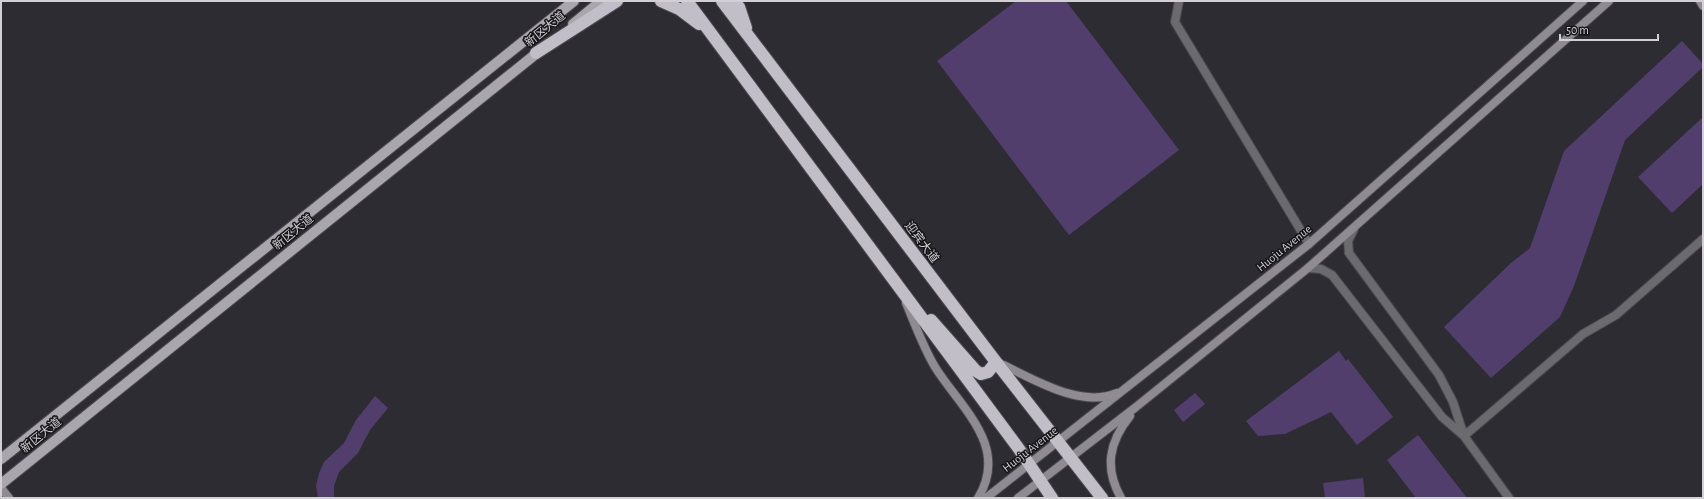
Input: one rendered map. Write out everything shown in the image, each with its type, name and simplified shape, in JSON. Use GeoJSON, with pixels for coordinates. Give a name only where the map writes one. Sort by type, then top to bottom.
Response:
{"type":"FeatureCollection","features":[{"type":"Feature","properties":{"kind":"highway"},"geometry":{"type":"LineString","coordinates":[[536,53],[617,1]]}},
{"type":"Feature","properties":{"kind":"highway"},"geometry":{"type":"LineString","coordinates":[[661,1],[679,9],[708,30]]}},
{"type":"Feature","properties":{"kind":"highway"},"geometry":{"type":"LineString","coordinates":[[687,1],[1029,464],[1052,498]]}},
{"type":"Feature","properties":{"kind":"highway","name":"迎宾大道"},"geometry":{"type":"LineString","coordinates":[[722,1],[996,362],[1072,457],[1102,498]]}},
{"type":"Feature","properties":{"kind":"highway"},"geometry":{"type":"LineString","coordinates":[[734,1],[739,7],[750,38]]}},
{"type":"Feature","properties":{"kind":"highway"},"geometry":{"type":"LineString","coordinates":[[900,289],[945,334],[976,371],[981,374],[988,372],[996,362]]}},
{"type":"Feature","properties":{"kind":"main road","name":"新区大道"},"geometry":{"type":"LineString","coordinates":[[1,458],[574,1]]}},
{"type":"Feature","properties":{"kind":"main road","name":"新区大道"},"geometry":{"type":"LineString","coordinates":[[1,484],[601,1]]}},
{"type":"Feature","properties":{"kind":"main road","name":"Huoju Avenue"},"geometry":{"type":"LineString","coordinates":[[986,498],[1309,244],[1584,1]]}},
{"type":"Feature","properties":{"kind":"main road"},"geometry":{"type":"LineString","coordinates":[[1018,498],[1136,407],[1308,268],[1609,1]]}},
{"type":"Feature","properties":{"kind":"main road"},"geometry":{"type":"LineString","coordinates":[[1700,1],[1703,6]]}},
{"type":"Feature","properties":{"kind":"main road"},"geometry":{"type":"LineString","coordinates":[[900,289],[935,366],[982,432],[987,452],[988,464],[984,485],[978,498]]}},
{"type":"Feature","properties":{"kind":"main road"},"geometry":{"type":"LineString","coordinates":[[996,362],[1061,391],[1075,395],[1090,398],[1103,398],[1125,390]]}},
{"type":"Feature","properties":{"kind":"main road"},"geometry":{"type":"LineString","coordinates":[[1121,498],[1113,481],[1110,460],[1111,451],[1119,430],[1136,407]]}},
{"type":"Feature","properties":{"kind":"main road"},"geometry":{"type":"LineString","coordinates":[[1,488],[9,498]]}},
{"type":"Feature","properties":{"kind":"street"},"geometry":{"type":"LineString","coordinates":[[1179,1],[1175,22],[1309,244]]}},
{"type":"Feature","properties":{"kind":"street"},"geometry":{"type":"LineString","coordinates":[[1357,225],[1348,241],[1349,253],[1439,375],[1453,402],[1464,436]]}},
{"type":"Feature","properties":{"kind":"street"},"geometry":{"type":"LineString","coordinates":[[1464,436],[1583,334],[1616,315],[1703,239]]}},
{"type":"Feature","properties":{"kind":"street"},"geometry":{"type":"LineString","coordinates":[[1308,268],[1321,268],[1332,275],[1442,417],[1464,436],[1509,498]]}},
{"type":"Feature","properties":{"kind":"building"},"geometry":{"type":"Polygon","coordinates":[[[1016,1],[1066,1],[1179,150],[1069,235],[937,61],[1016,1]]]}},
{"type":"Feature","properties":{"kind":"building"},"geometry":{"type":"Polygon","coordinates":[[[1682,41],[1703,64],[1703,67],[1625,140],[1574,286],[1560,317],[1491,378],[1444,327],[1511,263],[1530,248],[1564,151],[1682,41]]]}},
{"type":"Feature","properties":{"kind":"building"},"geometry":{"type":"Polygon","coordinates":[[[1703,117],[1703,184],[1672,213],[1638,177],[1703,117]]]}},
{"type":"Feature","properties":{"kind":"building"},"geometry":{"type":"Polygon","coordinates":[[[1339,351],[1346,361],[1348,359],[1393,417],[1357,445],[1331,412],[1285,434],[1258,436],[1246,421],[1339,351]]]}},
{"type":"Feature","properties":{"kind":"building"},"geometry":{"type":"Polygon","coordinates":[[[1195,393],[1205,404],[1183,422],[1174,410],[1195,393]]]}},
{"type":"Feature","properties":{"kind":"building"},"geometry":{"type":"Polygon","coordinates":[[[375,396],[388,408],[370,430],[358,453],[339,472],[334,486],[334,498],[318,498],[316,486],[319,473],[324,462],[344,443],[356,420],[375,396]]]}},
{"type":"Feature","properties":{"kind":"building"},"geometry":{"type":"Polygon","coordinates":[[[1418,435],[1467,498],[1416,498],[1387,460],[1418,435]]]}},
{"type":"Feature","properties":{"kind":"building"},"geometry":{"type":"Polygon","coordinates":[[[1363,478],[1365,498],[1325,498],[1323,483],[1363,478]]]}}]}
